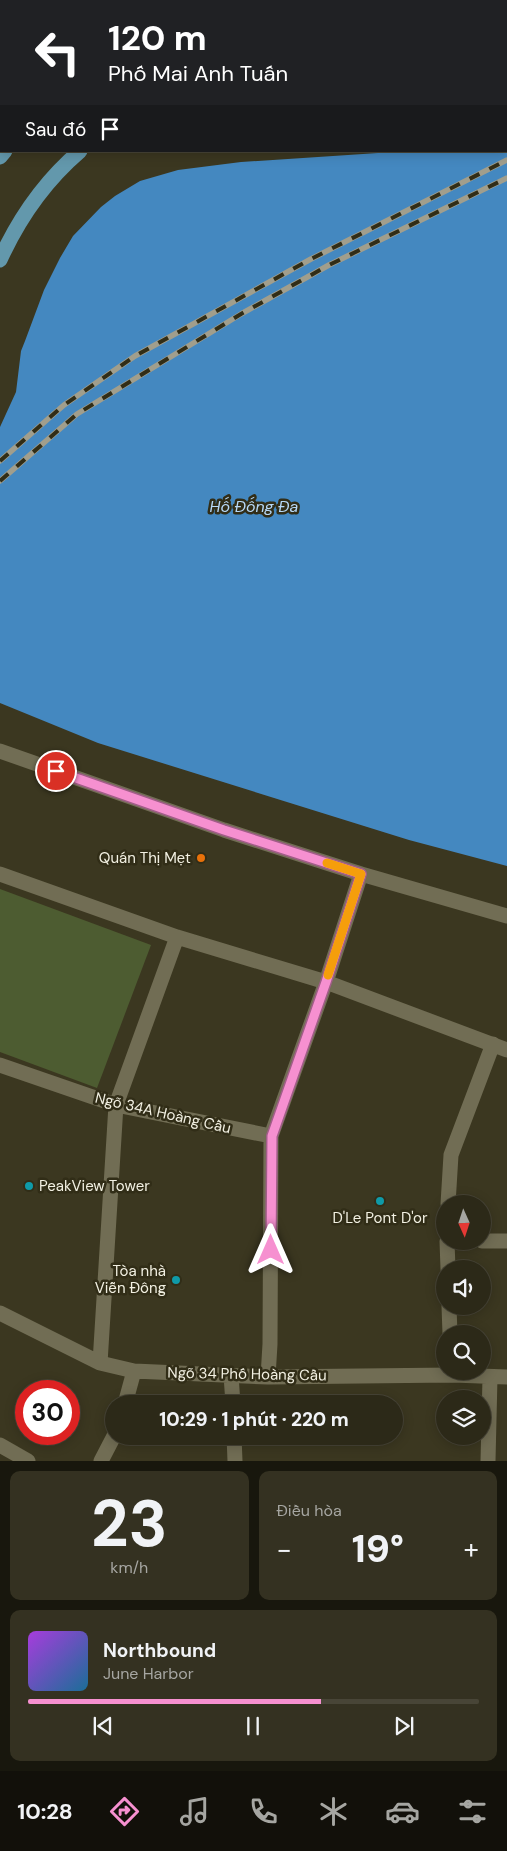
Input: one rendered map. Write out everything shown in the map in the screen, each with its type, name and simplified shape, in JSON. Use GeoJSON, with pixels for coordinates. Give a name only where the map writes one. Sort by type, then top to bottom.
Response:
{"type":"FeatureCollection","features":[{"type":"Feature","properties":{"kind":"main road"},"geometry":{"type":"LineString","coordinates":[[0,260],[25,212],[61,167],[79,152]]}},
{"type":"Feature","properties":{"kind":"street"},"geometry":{"type":"LineString","coordinates":[[0,751],[224,830],[361,874],[507,916]]}},
{"type":"Feature","properties":{"kind":"street"},"geometry":{"type":"LineString","coordinates":[[0,874],[176,937],[326,982],[500,1047],[451,1154],[449,1195]]}},
{"type":"Feature","properties":{"kind":"street"},"geometry":{"type":"LineString","coordinates":[[268,1376],[272,1136],[326,982],[361,874]]}},
{"type":"Feature","properties":{"kind":"street"},"geometry":{"type":"LineString","coordinates":[[100,1363],[116,1105],[176,937]]}},
{"type":"Feature","properties":{"kind":"street","name":"Ngõ 34A Hoàng Cầu"},"geometry":{"type":"LineString","coordinates":[[0,1065],[116,1105],[272,1136]]}},
{"type":"Feature","properties":{"kind":"street"},"geometry":{"type":"LineString","coordinates":[[491,1241],[507,1241]]}},
{"type":"Feature","properties":{"kind":"street","name":"Ngõ 34 Phố Hoàng Cầu"},"geometry":{"type":"LineString","coordinates":[[0,1313],[100,1363],[134,1371],[268,1376],[436,1373]]}},
{"type":"Feature","properties":{"kind":"street"},"geometry":{"type":"LineString","coordinates":[[128,1395],[134,1371]]}},
{"type":"Feature","properties":{"kind":"street"},"geometry":{"type":"LineString","coordinates":[[231,1374],[232,1395]]}},
{"type":"Feature","properties":{"kind":"street","name":"Ngõ 34 Phố Hoàng Cầu"},"geometry":{"type":"LineString","coordinates":[[491,1377],[507,1376]]}},
{"type":"Feature","properties":{"kind":"street"},"geometry":{"type":"LineString","coordinates":[[488,1461],[490,1380]]}},
{"type":"Feature","properties":{"kind":"street"},"geometry":{"type":"LineString","coordinates":[[0,1445],[28,1461]]}},
{"type":"Feature","properties":{"kind":"street"},"geometry":{"type":"LineString","coordinates":[[101,1461],[109,1445]]}},
{"type":"Feature","properties":{"kind":"street"},"geometry":{"type":"LineString","coordinates":[[234,1445],[235,1461]]}},
{"type":"Feature","properties":{"kind":"green space"},"geometry":{"type":"Polygon","coordinates":[[[0,889],[151,945],[97,1088],[0,1052],[0,889]]]}},
{"type":"Feature","properties":{"kind":"water","name":"Hố Đống Đa"},"geometry":{"type":"Polygon","coordinates":[[[393,152],[507,152],[507,866],[409,840],[98,743],[0,703],[0,427],[16,392],[21,351],[44,290],[73,236],[101,207],[115,196],[140,181],[178,170],[241,162],[393,152]]]}},
{"type":"Feature","properties":{"kind":"railway"},"geometry":{"type":"LineString","coordinates":[[0,461],[64,405],[135,356],[311,259],[507,160]]}},
{"type":"Feature","properties":{"kind":"railway"},"geometry":{"type":"LineString","coordinates":[[0,481],[77,414],[241,314],[329,265],[507,178]]}},
{"type":"Feature","properties":{"kind":"slow traffic"},"geometry":{"type":"LineString","coordinates":[[327,863],[361,874],[328,975]]}},
{"type":"Feature","properties":{"kind":"place","name":"Quán Thị Mẹt"},"geometry":{"type":"Point","coordinates":[201,858]}},
{"type":"Feature","properties":{"kind":"place","name":"PeakView Tower"},"geometry":{"type":"Point","coordinates":[29,1186]}},
{"type":"Feature","properties":{"kind":"place","name":"D'Le Pont D'or"},"geometry":{"type":"Point","coordinates":[380,1201]}},
{"type":"Feature","properties":{"kind":"place","name":"Tòa nhà Viễn Đông"},"geometry":{"type":"Point","coordinates":[176,1280]}},
{"type":"Feature","properties":{"kind":"route"},"geometry":{"type":"LineString","coordinates":[[56,771],[224,830],[361,874],[326,982],[272,1136],[271,1250]]}}]}
